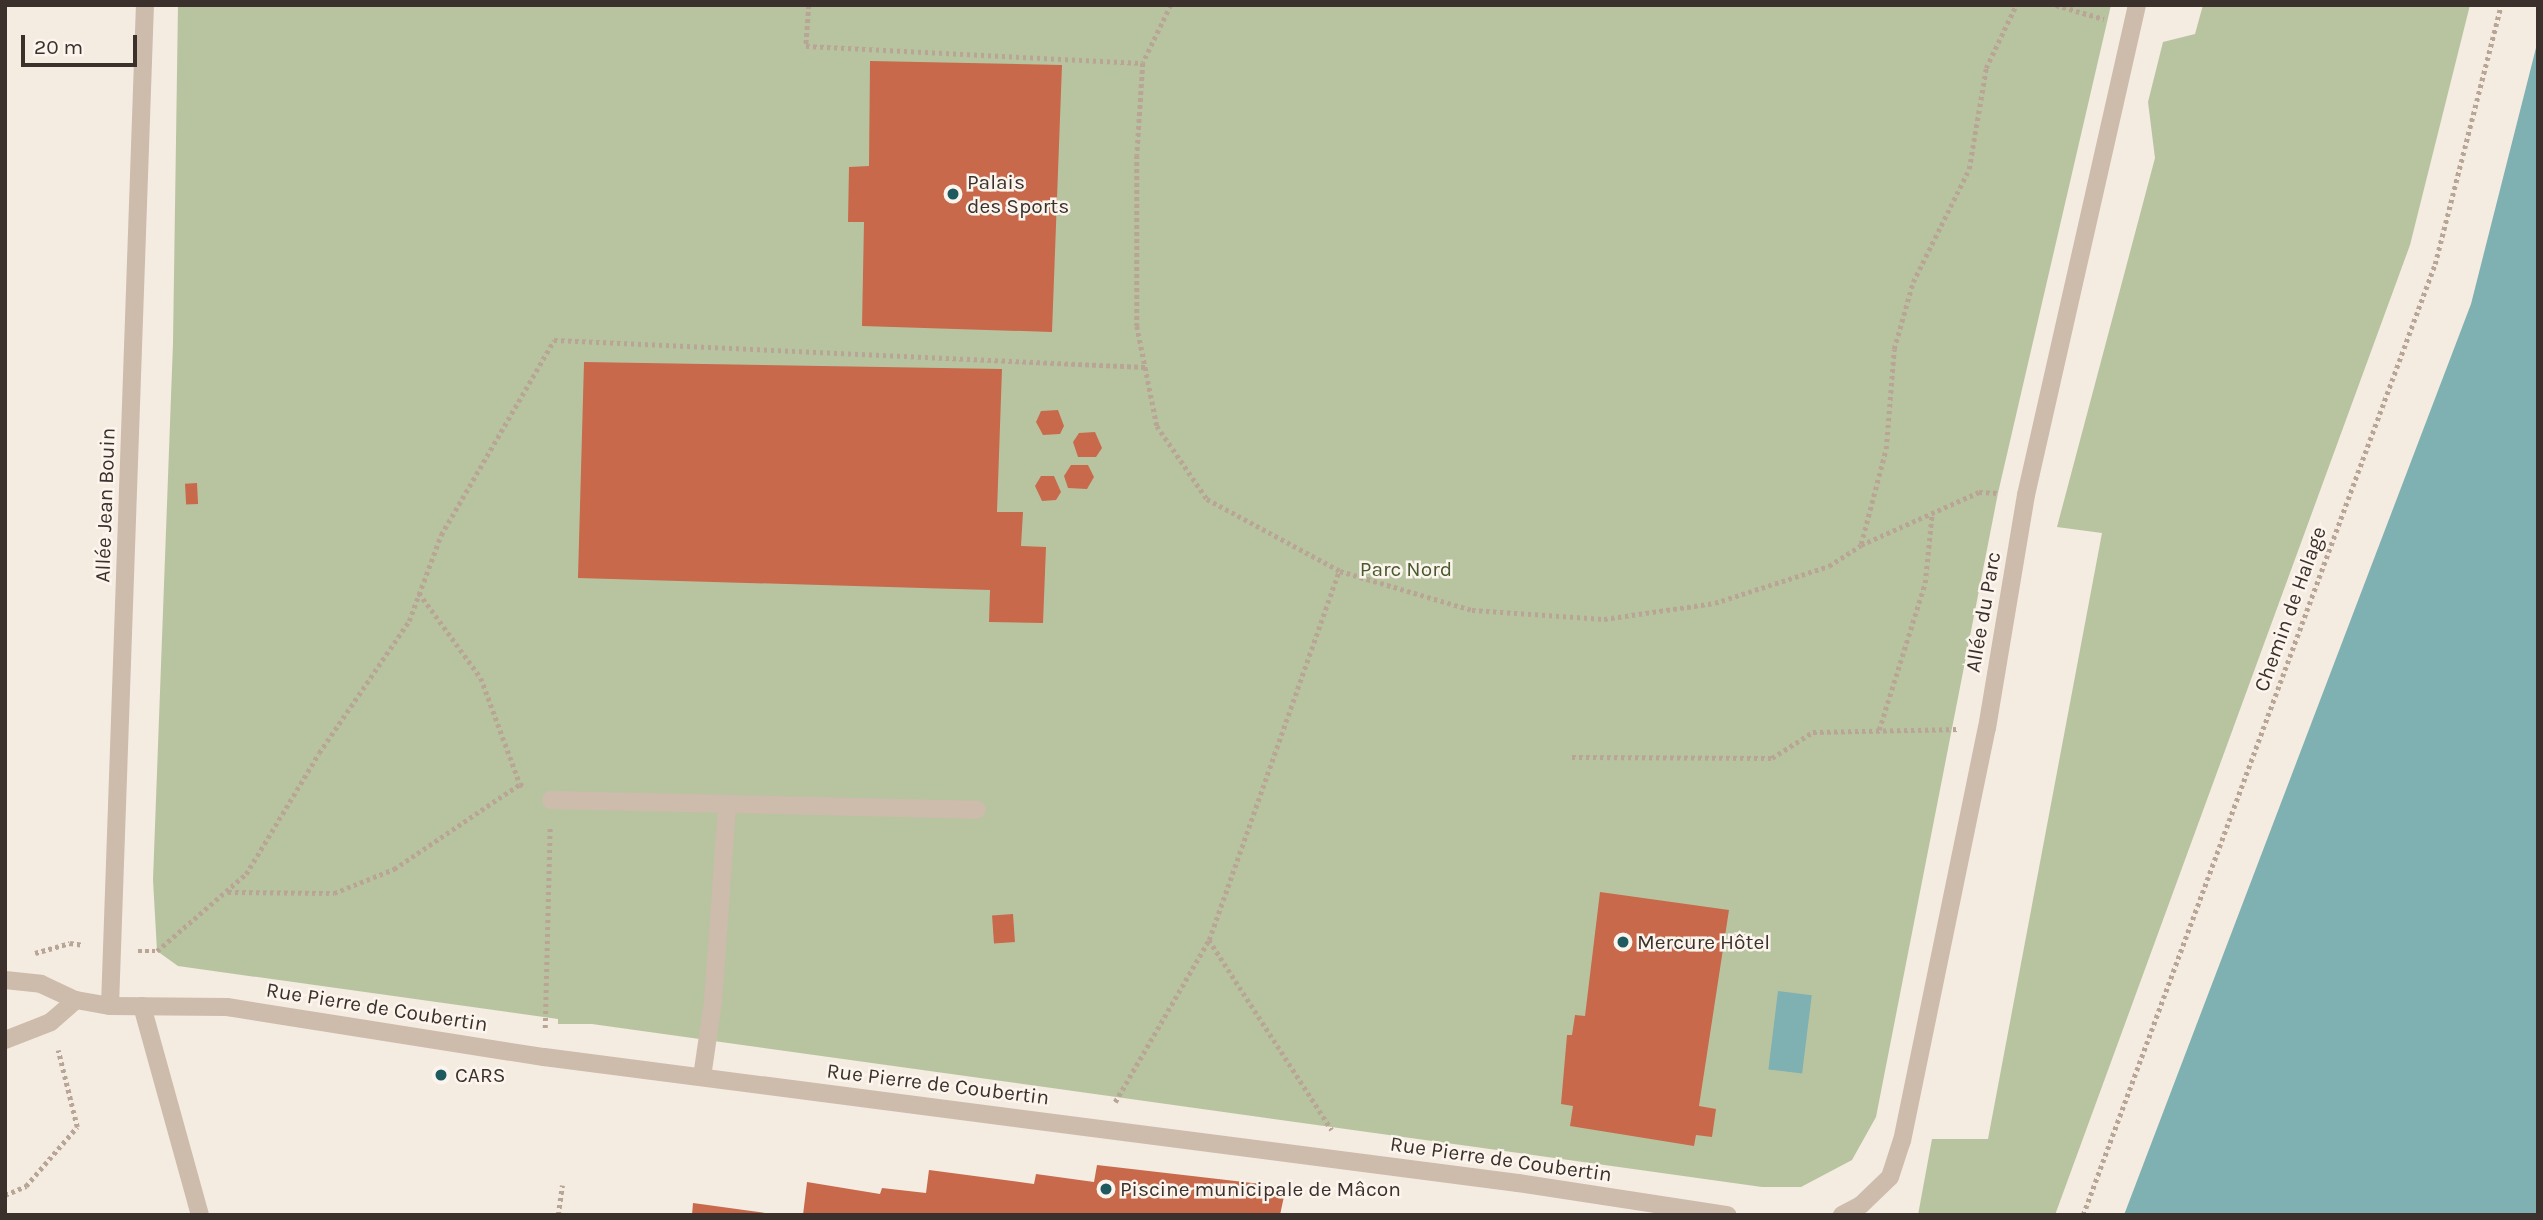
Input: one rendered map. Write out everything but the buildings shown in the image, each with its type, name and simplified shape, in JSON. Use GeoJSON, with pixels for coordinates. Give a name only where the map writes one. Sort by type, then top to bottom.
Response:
{"type":"FeatureCollection","features":[{"type":"Feature","properties":{"kind":"street","name":"Allée Jean Bouin"},"geometry":{"type":"LineString","coordinates":[[110,1006],[145,5]]}},
{"type":"Feature","properties":{"kind":"street","name":"Allée du Parc"},"geometry":{"type":"LineString","coordinates":[[1862,1210],[1890,1177],[1902,1141],[1987,728],[2026,495],[2137,5]]}},
{"type":"Feature","properties":{"kind":"street"},"geometry":{"type":"LineString","coordinates":[[551,800],[978,810]]}},
{"type":"Feature","properties":{"kind":"street"},"geometry":{"type":"LineString","coordinates":[[702,1077],[713,1002],[727,806]]}},
{"type":"Feature","properties":{"kind":"street","name":"Rue Pierre de Coubertin"},"geometry":{"type":"LineString","coordinates":[[5,980],[41,984],[76,1000],[110,1006],[227,1007],[544,1056],[1101,1127],[1728,1215]]}},
{"type":"Feature","properties":{"kind":"street"},"geometry":{"type":"LineString","coordinates":[[5,1040],[51,1022],[76,1000]]}},
{"type":"Feature","properties":{"kind":"street"},"geometry":{"type":"LineString","coordinates":[[142,1006],[200,1215]]}},
{"type":"Feature","properties":{"kind":"street"},"geometry":{"type":"LineString","coordinates":[[1842,1215],[1862,1210]]}},
{"type":"Feature","properties":{"kind":"path"},"geometry":{"type":"LineString","coordinates":[[809,5],[806,46],[1143,63]]}},
{"type":"Feature","properties":{"kind":"path"},"geometry":{"type":"LineString","coordinates":[[1171,5],[1143,63],[1137,155],[1137,326],[1157,426],[1206,499],[1339,571],[1472,610],[1604,620],[1715,603],[1829,566],[1861,545],[1979,492],[2026,495]]}},
{"type":"Feature","properties":{"kind":"path"},"geometry":{"type":"LineString","coordinates":[[1861,545],[1886,449],[1894,349],[1913,282],[1969,169],[1986,68],[2016,5]]}},
{"type":"Feature","properties":{"kind":"path"},"geometry":{"type":"LineString","coordinates":[[2056,5],[2132,28]]}},
{"type":"Feature","properties":{"kind":"path","name":"Chemin de Halage"},"geometry":{"type":"LineString","coordinates":[[2083,1215],[2435,264],[2501,5]]}},
{"type":"Feature","properties":{"kind":"path"},"geometry":{"type":"LineString","coordinates":[[35,953],[69,943],[157,951],[246,874],[319,753],[409,621],[441,535],[554,340],[1145,367]]}},
{"type":"Feature","properties":{"kind":"path"},"geometry":{"type":"LineString","coordinates":[[1879,730],[1925,583],[1932,513]]}},
{"type":"Feature","properties":{"kind":"path"},"geometry":{"type":"LineString","coordinates":[[1101,1127],[1209,940],[1339,571]]}},
{"type":"Feature","properties":{"kind":"path"},"geometry":{"type":"LineString","coordinates":[[419,593],[481,678],[520,783],[551,800],[544,1056]]}},
{"type":"Feature","properties":{"kind":"path"},"geometry":{"type":"LineString","coordinates":[[1572,757],[1772,758],[1813,732],[1987,728]]}},
{"type":"Feature","properties":{"kind":"path"},"geometry":{"type":"LineString","coordinates":[[226,892],[334,893],[394,869],[520,783]]}},
{"type":"Feature","properties":{"kind":"path"},"geometry":{"type":"LineString","coordinates":[[1209,940],[1352,1161]]}},
{"type":"Feature","properties":{"kind":"path"},"geometry":{"type":"LineString","coordinates":[[5,1195],[26,1186],[78,1127],[60,1056]]}},
{"type":"Feature","properties":{"kind":"path"},"geometry":{"type":"LineString","coordinates":[[558,1215],[562,1185]]}},
{"type":"Feature","properties":{"kind":"green space","name":"Parc Nord"},"geometry":{"type":"Polygon","coordinates":[[[178,5],[2111,5],[1998,493],[1876,1117],[1852,1160],[1801,1187],[1762,1187],[592,1024],[558,1024],[558,1019],[178,966],[157,951],[153,880],[173,343],[178,5]]]}},
{"type":"Feature","properties":{"kind":"green space"},"geometry":{"type":"Polygon","coordinates":[[[2203,5],[2470,5],[2410,245],[2055,1215],[1918,1215],[1932,1139],[1988,1139],[2102,533],[2057,527],[2155,158],[2148,102],[2163,42],[2195,34],[2203,5]]]}},
{"type":"Feature","properties":{"kind":"water"},"geometry":{"type":"Polygon","coordinates":[[[2538,40],[2538,1215],[2124,1215],[2471,304],[2538,40]]]}},
{"type":"Feature","properties":{"kind":"water"},"geometry":{"type":"Polygon","coordinates":[[[1778,991],[1812,995],[1802,1074],[1768,1069],[1778,991]]]}},
{"type":"Feature","properties":{"kind":"place","name":"Palais des Sports"},"geometry":{"type":"Point","coordinates":[953,194]}},
{"type":"Feature","properties":{"kind":"place","name":"Mercure Hôtel"},"geometry":{"type":"Point","coordinates":[1623,942]}},
{"type":"Feature","properties":{"kind":"place","name":"CARS"},"geometry":{"type":"Point","coordinates":[441,1075]}},
{"type":"Feature","properties":{"kind":"place","name":"Piscine municipale de Mâcon"},"geometry":{"type":"Point","coordinates":[1106,1189]}}]}
